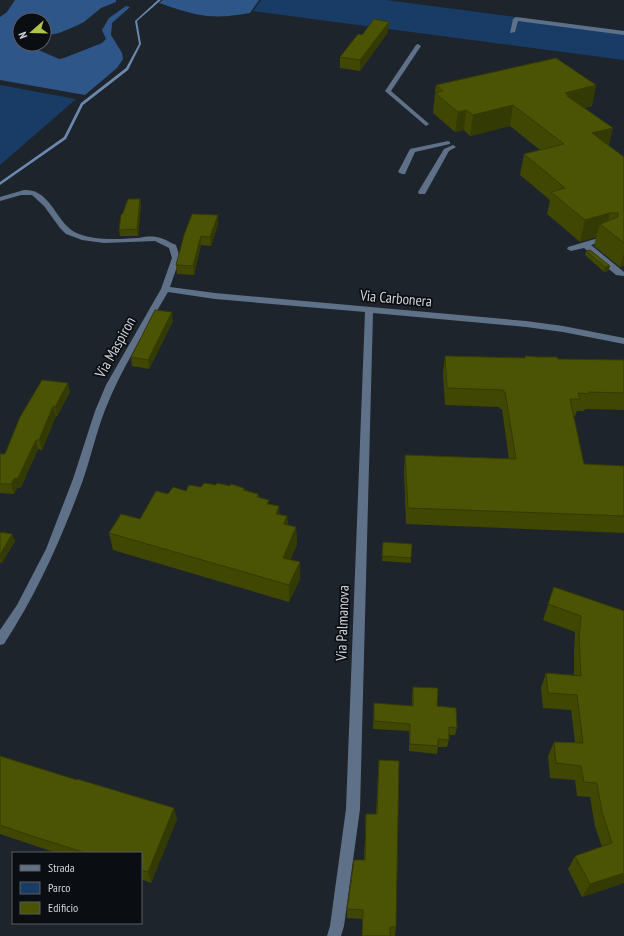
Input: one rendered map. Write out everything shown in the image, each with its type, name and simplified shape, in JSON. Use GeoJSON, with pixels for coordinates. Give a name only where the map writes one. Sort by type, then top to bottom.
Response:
{"type":"FeatureCollection","features":[{"type":"Feature","properties":{"kind":"street"},"geometry":{"type":"LineString","coordinates":[[512,32],[516,20],[624,33]]}},
{"type":"Feature","properties":{"kind":"street"},"geometry":{"type":"LineString","coordinates":[[418,46],[388,91],[426,124]]}},
{"type":"Feature","properties":{"kind":"street"},"geometry":{"type":"LineString","coordinates":[[402,172],[412,150],[450,145],[422,192]]}},
{"type":"Feature","properties":{"kind":"street","name":"Via Maspiron"},"geometry":{"type":"LineString","coordinates":[[0,199],[23,193],[34,194],[47,205],[64,229],[75,236],[102,240],[155,240],[168,243],[173,247],[176,258],[165,289],[111,385],[100,411],[78,479],[51,549],[21,608],[0,640]]}},
{"type":"Feature","properties":{"kind":"street"},"geometry":{"type":"LineString","coordinates":[[571,249],[608,238]]}},
{"type":"Feature","properties":{"kind":"street"},"geometry":{"type":"LineString","coordinates":[[586,245],[619,273],[624,274]]}},
{"type":"Feature","properties":{"kind":"street","name":"Via Carbonera"},"geometry":{"type":"LineString","coordinates":[[165,289],[215,296],[563,328],[624,340]]}},
{"type":"Feature","properties":{"kind":"street","name":"Via Palmanova"},"geometry":{"type":"LineString","coordinates":[[334,936],[337,926],[353,809],[369,309]]}},
{"type":"Feature","properties":{"kind":"green space"},"geometry":{"type":"Polygon","coordinates":[[[261,0],[386,0],[624,31],[624,60],[253,11],[261,0]]]}},
{"type":"Feature","properties":{"kind":"green space"},"geometry":{"type":"Polygon","coordinates":[[[0,85],[76,99],[0,165],[0,85]]]}},
{"type":"Feature","properties":{"kind":"shaded area"},"geometry":{"type":"Polygon","coordinates":[[[15,0],[116,0],[116,2],[101,8],[84,22],[59,33],[52,34],[52,12],[12,12],[12,52],[43,52],[59,59],[102,43],[106,39],[102,30],[109,18],[126,6],[130,7],[112,23],[111,35],[122,53],[123,59],[117,68],[85,95],[0,80],[0,17],[7,12],[15,0]]]}},
{"type":"Feature","properties":{"kind":"shaded area"},"geometry":{"type":"Polygon","coordinates":[[[163,0],[259,0],[250,13],[224,16],[204,16],[159,3],[163,0]]]}},
{"type":"Feature","properties":{"kind":"building"},"geometry":{"type":"Polygon","coordinates":[[[374,19],[389,22],[360,60],[340,57],[358,34],[362,35],[374,19]]]}},
{"type":"Feature","properties":{"kind":"building"},"geometry":{"type":"Polygon","coordinates":[[[556,58],[596,85],[565,93],[570,96],[567,96],[613,128],[592,133],[624,157],[624,243],[600,224],[618,217],[618,213],[610,213],[585,220],[551,192],[565,188],[524,154],[564,144],[513,105],[473,115],[466,110],[458,112],[435,93],[443,91],[436,85],[556,58]]]}},
{"type":"Feature","properties":{"kind":"building"},"geometry":{"type":"Polygon","coordinates":[[[128,199],[140,199],[137,229],[119,230],[121,215],[128,199]]]}},
{"type":"Feature","properties":{"kind":"building"},"geometry":{"type":"Polygon","coordinates":[[[192,214],[218,215],[210,237],[201,236],[193,266],[176,265],[184,235],[192,214]]]}},
{"type":"Feature","properties":{"kind":"building"},"geometry":{"type":"Polygon","coordinates":[[[590,250],[610,266],[605,267],[586,251],[590,250]]]}},
{"type":"Feature","properties":{"kind":"building"},"geometry":{"type":"Polygon","coordinates":[[[155,310],[172,312],[148,360],[131,357],[155,310]]]}},
{"type":"Feature","properties":{"kind":"building"},"geometry":{"type":"Polygon","coordinates":[[[445,356],[525,358],[525,356],[557,357],[558,359],[624,360],[624,393],[578,393],[580,399],[570,399],[584,464],[624,466],[624,516],[408,508],[405,455],[516,459],[505,392],[503,390],[447,388],[445,356]]]}},
{"type":"Feature","properties":{"kind":"building"},"geometry":{"type":"Polygon","coordinates":[[[42,380],[68,383],[55,407],[53,406],[39,440],[36,440],[18,478],[14,479],[11,484],[0,484],[0,454],[5,454],[20,417],[42,380]]]}},
{"type":"Feature","properties":{"kind":"building"},"geometry":{"type":"Polygon","coordinates":[[[204,483],[216,485],[217,483],[230,486],[231,484],[244,488],[243,490],[258,494],[257,497],[269,500],[267,504],[279,506],[276,514],[287,516],[284,524],[296,527],[283,558],[300,562],[289,585],[109,533],[121,514],[140,519],[156,491],[168,494],[173,487],[186,491],[189,485],[201,487],[204,483]]]}},
{"type":"Feature","properties":{"kind":"building"},"geometry":{"type":"Polygon","coordinates":[[[0,532],[12,534],[0,555],[0,532]]]}},
{"type":"Feature","properties":{"kind":"building"},"geometry":{"type":"Polygon","coordinates":[[[383,542],[412,544],[411,558],[382,556],[383,542]]]}},
{"type":"Feature","properties":{"kind":"building"},"geometry":{"type":"Polygon","coordinates":[[[554,587],[624,611],[624,873],[590,884],[575,856],[612,843],[602,812],[597,783],[584,782],[581,766],[556,763],[554,742],[583,743],[577,695],[548,693],[546,673],[581,676],[579,638],[581,616],[548,604],[554,587]]]}},
{"type":"Feature","properties":{"kind":"building"},"geometry":{"type":"Polygon","coordinates":[[[413,687],[438,688],[437,706],[456,708],[457,728],[449,727],[449,740],[438,739],[438,746],[410,744],[410,724],[374,721],[374,703],[413,706],[413,687]]]}},
{"type":"Feature","properties":{"kind":"building"},"geometry":{"type":"Polygon","coordinates":[[[0,756],[174,808],[148,872],[142,870],[142,852],[83,852],[0,825],[0,756]]]}},
{"type":"Feature","properties":{"kind":"building"},"geometry":{"type":"Polygon","coordinates":[[[379,760],[399,761],[396,927],[390,927],[390,936],[362,936],[363,910],[347,909],[354,860],[365,860],[366,814],[377,814],[379,760]]]}},
{"type":"Feature","properties":{"kind":"waterway"},"geometry":{"type":"LineString","coordinates":[[0,184],[65,138],[82,104],[127,69],[140,44],[136,21],[160,0]]}}]}
